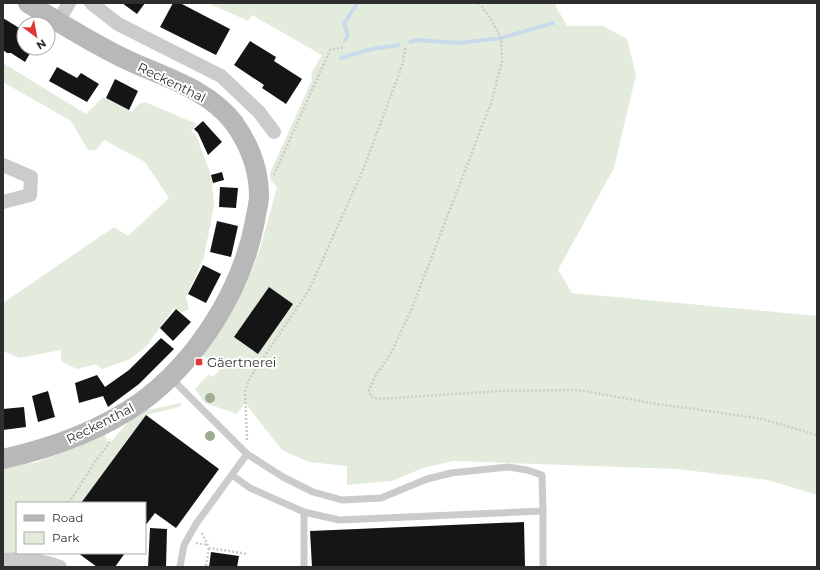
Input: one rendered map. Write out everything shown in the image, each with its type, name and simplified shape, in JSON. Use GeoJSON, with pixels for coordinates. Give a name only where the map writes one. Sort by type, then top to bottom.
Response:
{"type":"FeatureCollection","features":[{"type":"Feature","properties":{"kind":"main road","name":"Reckenthal"},"geometry":{"type":"LineString","coordinates":[[3,458],[35,452],[78,437],[114,419],[142,401],[170,377],[197,347],[218,316],[239,278],[252,239],[259,197],[256,168],[246,143],[233,123],[218,106],[193,89],[120,57],[28,3]]}},
{"type":"Feature","properties":{"kind":"street"},"geometry":{"type":"LineString","coordinates":[[58,22],[69,3]]}},
{"type":"Feature","properties":{"kind":"street"},"geometry":{"type":"LineString","coordinates":[[91,3],[118,24],[221,76],[259,112],[274,132]]}},
{"type":"Feature","properties":{"kind":"street"},"geometry":{"type":"LineString","coordinates":[[3,165],[31,177],[30,195],[3,202]]}},
{"type":"Feature","properties":{"kind":"street"},"geometry":{"type":"LineString","coordinates":[[3,560],[34,560],[50,563],[60,567]]}},
{"type":"Feature","properties":{"kind":"lane"},"geometry":{"type":"LineString","coordinates":[[170,377],[247,454],[283,477],[313,492],[342,500],[381,498],[427,479],[451,473],[508,467],[527,470],[542,475],[543,567]]}},
{"type":"Feature","properties":{"kind":"lane"},"geometry":{"type":"LineString","coordinates":[[180,567],[184,545],[196,524],[247,454]]}},
{"type":"Feature","properties":{"kind":"lane"},"geometry":{"type":"LineString","coordinates":[[232,475],[250,488],[304,512],[339,520],[543,510]]}},
{"type":"Feature","properties":{"kind":"lane"},"geometry":{"type":"LineString","coordinates":[[304,512],[304,567]]}},
{"type":"Feature","properties":{"kind":"path"},"geometry":{"type":"LineString","coordinates":[[480,3],[501,38],[502,62],[491,103],[412,308],[390,355],[376,375],[369,390],[371,397],[379,399],[500,391],[578,390],[657,404],[695,408],[762,419],[817,435]]}},
{"type":"Feature","properties":{"kind":"path"},"geometry":{"type":"LineString","coordinates":[[247,454],[246,392],[249,379],[309,290],[363,170],[402,66],[406,46]]}},
{"type":"Feature","properties":{"kind":"path"},"geometry":{"type":"LineString","coordinates":[[271,181],[330,50],[345,47]]}},
{"type":"Feature","properties":{"kind":"path"},"geometry":{"type":"LineString","coordinates":[[70,502],[94,463],[109,444],[114,419]]}},
{"type":"Feature","properties":{"kind":"path"},"geometry":{"type":"LineString","coordinates":[[196,524],[205,538],[209,548],[206,566]]}},
{"type":"Feature","properties":{"kind":"path"},"geometry":{"type":"LineString","coordinates":[[209,548],[248,554]]}},
{"type":"Feature","properties":{"kind":"green space"},"geometry":{"type":"Polygon","coordinates":[[[208,3],[554,3],[567,26],[603,26],[627,39],[636,75],[614,168],[558,270],[572,293],[817,316],[817,495],[768,480],[677,469],[453,461],[423,468],[392,481],[347,485],[347,466],[309,462],[282,450],[245,403],[237,414],[205,403],[195,389],[209,374],[213,377],[221,368],[202,355],[232,310],[252,270],[264,235],[277,187],[271,181],[270,173],[312,80],[311,74],[322,55],[252,15],[248,21],[208,3]]]}},
{"type":"Feature","properties":{"kind":"green space"},"geometry":{"type":"Polygon","coordinates":[[[3,63],[86,114],[103,97],[132,112],[139,104],[145,102],[197,124],[191,131],[196,135],[211,175],[214,205],[204,257],[186,297],[189,309],[183,312],[174,308],[146,347],[128,360],[102,369],[96,364],[77,369],[61,361],[61,350],[19,358],[3,351],[3,303],[114,227],[128,236],[169,198],[145,162],[104,140],[96,150],[88,150],[71,121],[3,82],[3,63]]]}},
{"type":"Feature","properties":{"kind":"green space"},"geometry":{"type":"Polygon","coordinates":[[[181,403],[179,407],[146,415],[82,502],[16,502],[16,554],[37,554],[34,560],[60,567],[3,567],[3,469],[37,462],[105,435],[109,444],[130,420],[143,411],[181,403]]]}},
{"type":"Feature","properties":{"kind":"building"},"geometry":{"type":"Polygon","coordinates":[[[122,3],[145,3],[137,14],[122,3]]]}},
{"type":"Feature","properties":{"kind":"building"},"geometry":{"type":"Polygon","coordinates":[[[173,3],[180,3],[230,29],[216,55],[160,27],[173,3]]]}},
{"type":"Feature","properties":{"kind":"building"},"geometry":{"type":"Polygon","coordinates":[[[3,18],[16,26],[16,56],[28,56],[25,62],[3,50],[3,18]]]}},
{"type":"Feature","properties":{"kind":"building"},"geometry":{"type":"Polygon","coordinates":[[[250,41],[276,57],[274,61],[302,79],[286,104],[262,88],[264,85],[234,65],[250,41]]]}},
{"type":"Feature","properties":{"kind":"building"},"geometry":{"type":"Polygon","coordinates":[[[57,67],[77,78],[81,73],[99,84],[87,102],[49,81],[57,67]]]}},
{"type":"Feature","properties":{"kind":"building"},"geometry":{"type":"Polygon","coordinates":[[[115,79],[138,91],[129,110],[106,98],[115,79]]]}},
{"type":"Feature","properties":{"kind":"building"},"geometry":{"type":"Polygon","coordinates":[[[203,121],[222,142],[208,155],[198,133],[194,129],[203,121]]]}},
{"type":"Feature","properties":{"kind":"building"},"geometry":{"type":"Polygon","coordinates":[[[222,172],[224,180],[213,183],[211,175],[222,172]]]}},
{"type":"Feature","properties":{"kind":"building"},"geometry":{"type":"Polygon","coordinates":[[[220,187],[238,188],[236,208],[219,207],[220,187]]]}},
{"type":"Feature","properties":{"kind":"building"},"geometry":{"type":"Polygon","coordinates":[[[217,221],[238,226],[231,257],[210,252],[217,221]]]}},
{"type":"Feature","properties":{"kind":"building"},"geometry":{"type":"Polygon","coordinates":[[[203,265],[221,274],[206,303],[188,294],[203,265]]]}},
{"type":"Feature","properties":{"kind":"building"},"geometry":{"type":"Polygon","coordinates":[[[269,287],[293,304],[258,354],[234,337],[269,287]]]}},
{"type":"Feature","properties":{"kind":"building"},"geometry":{"type":"Polygon","coordinates":[[[176,309],[191,322],[173,341],[160,328],[176,309]]]}},
{"type":"Feature","properties":{"kind":"building"},"geometry":{"type":"Polygon","coordinates":[[[161,338],[174,349],[139,384],[108,407],[103,396],[79,403],[75,383],[97,375],[105,387],[129,370],[161,338]]]}},
{"type":"Feature","properties":{"kind":"building"},"geometry":{"type":"Polygon","coordinates":[[[48,391],[55,417],[38,422],[32,396],[48,391]]]}},
{"type":"Feature","properties":{"kind":"building"},"geometry":{"type":"Polygon","coordinates":[[[24,407],[26,427],[3,430],[3,409],[24,407]]]}},
{"type":"Feature","properties":{"kind":"building"},"geometry":{"type":"Polygon","coordinates":[[[146,415],[219,469],[176,528],[155,513],[146,525],[146,502],[82,502],[146,415]]]}},
{"type":"Feature","properties":{"kind":"building"},"geometry":{"type":"Polygon","coordinates":[[[524,522],[525,567],[312,567],[310,531],[524,522]]]}},
{"type":"Feature","properties":{"kind":"building"},"geometry":{"type":"Polygon","coordinates":[[[150,528],[167,529],[166,567],[148,567],[150,528]]]}},
{"type":"Feature","properties":{"kind":"building"},"geometry":{"type":"Polygon","coordinates":[[[211,552],[239,556],[237,567],[209,567],[211,552]]]}},
{"type":"Feature","properties":{"kind":"building"},"geometry":{"type":"Polygon","coordinates":[[[79,554],[124,554],[115,567],[97,567],[79,554]]]}},
{"type":"Feature","properties":{"kind":"waterway"},"geometry":{"type":"LineString","coordinates":[[345,40],[348,35],[344,24],[357,3]]}},
{"type":"Feature","properties":{"kind":"waterway"},"geometry":{"type":"LineString","coordinates":[[410,42],[416,40],[459,43],[501,38],[553,23]]}},
{"type":"Feature","properties":{"kind":"waterway"},"geometry":{"type":"LineString","coordinates":[[341,58],[372,49],[398,45]]}},
{"type":"Feature","properties":{"kind":"place","name":"Gäertnerei"},"geometry":{"type":"Point","coordinates":[199,362]}}]}
